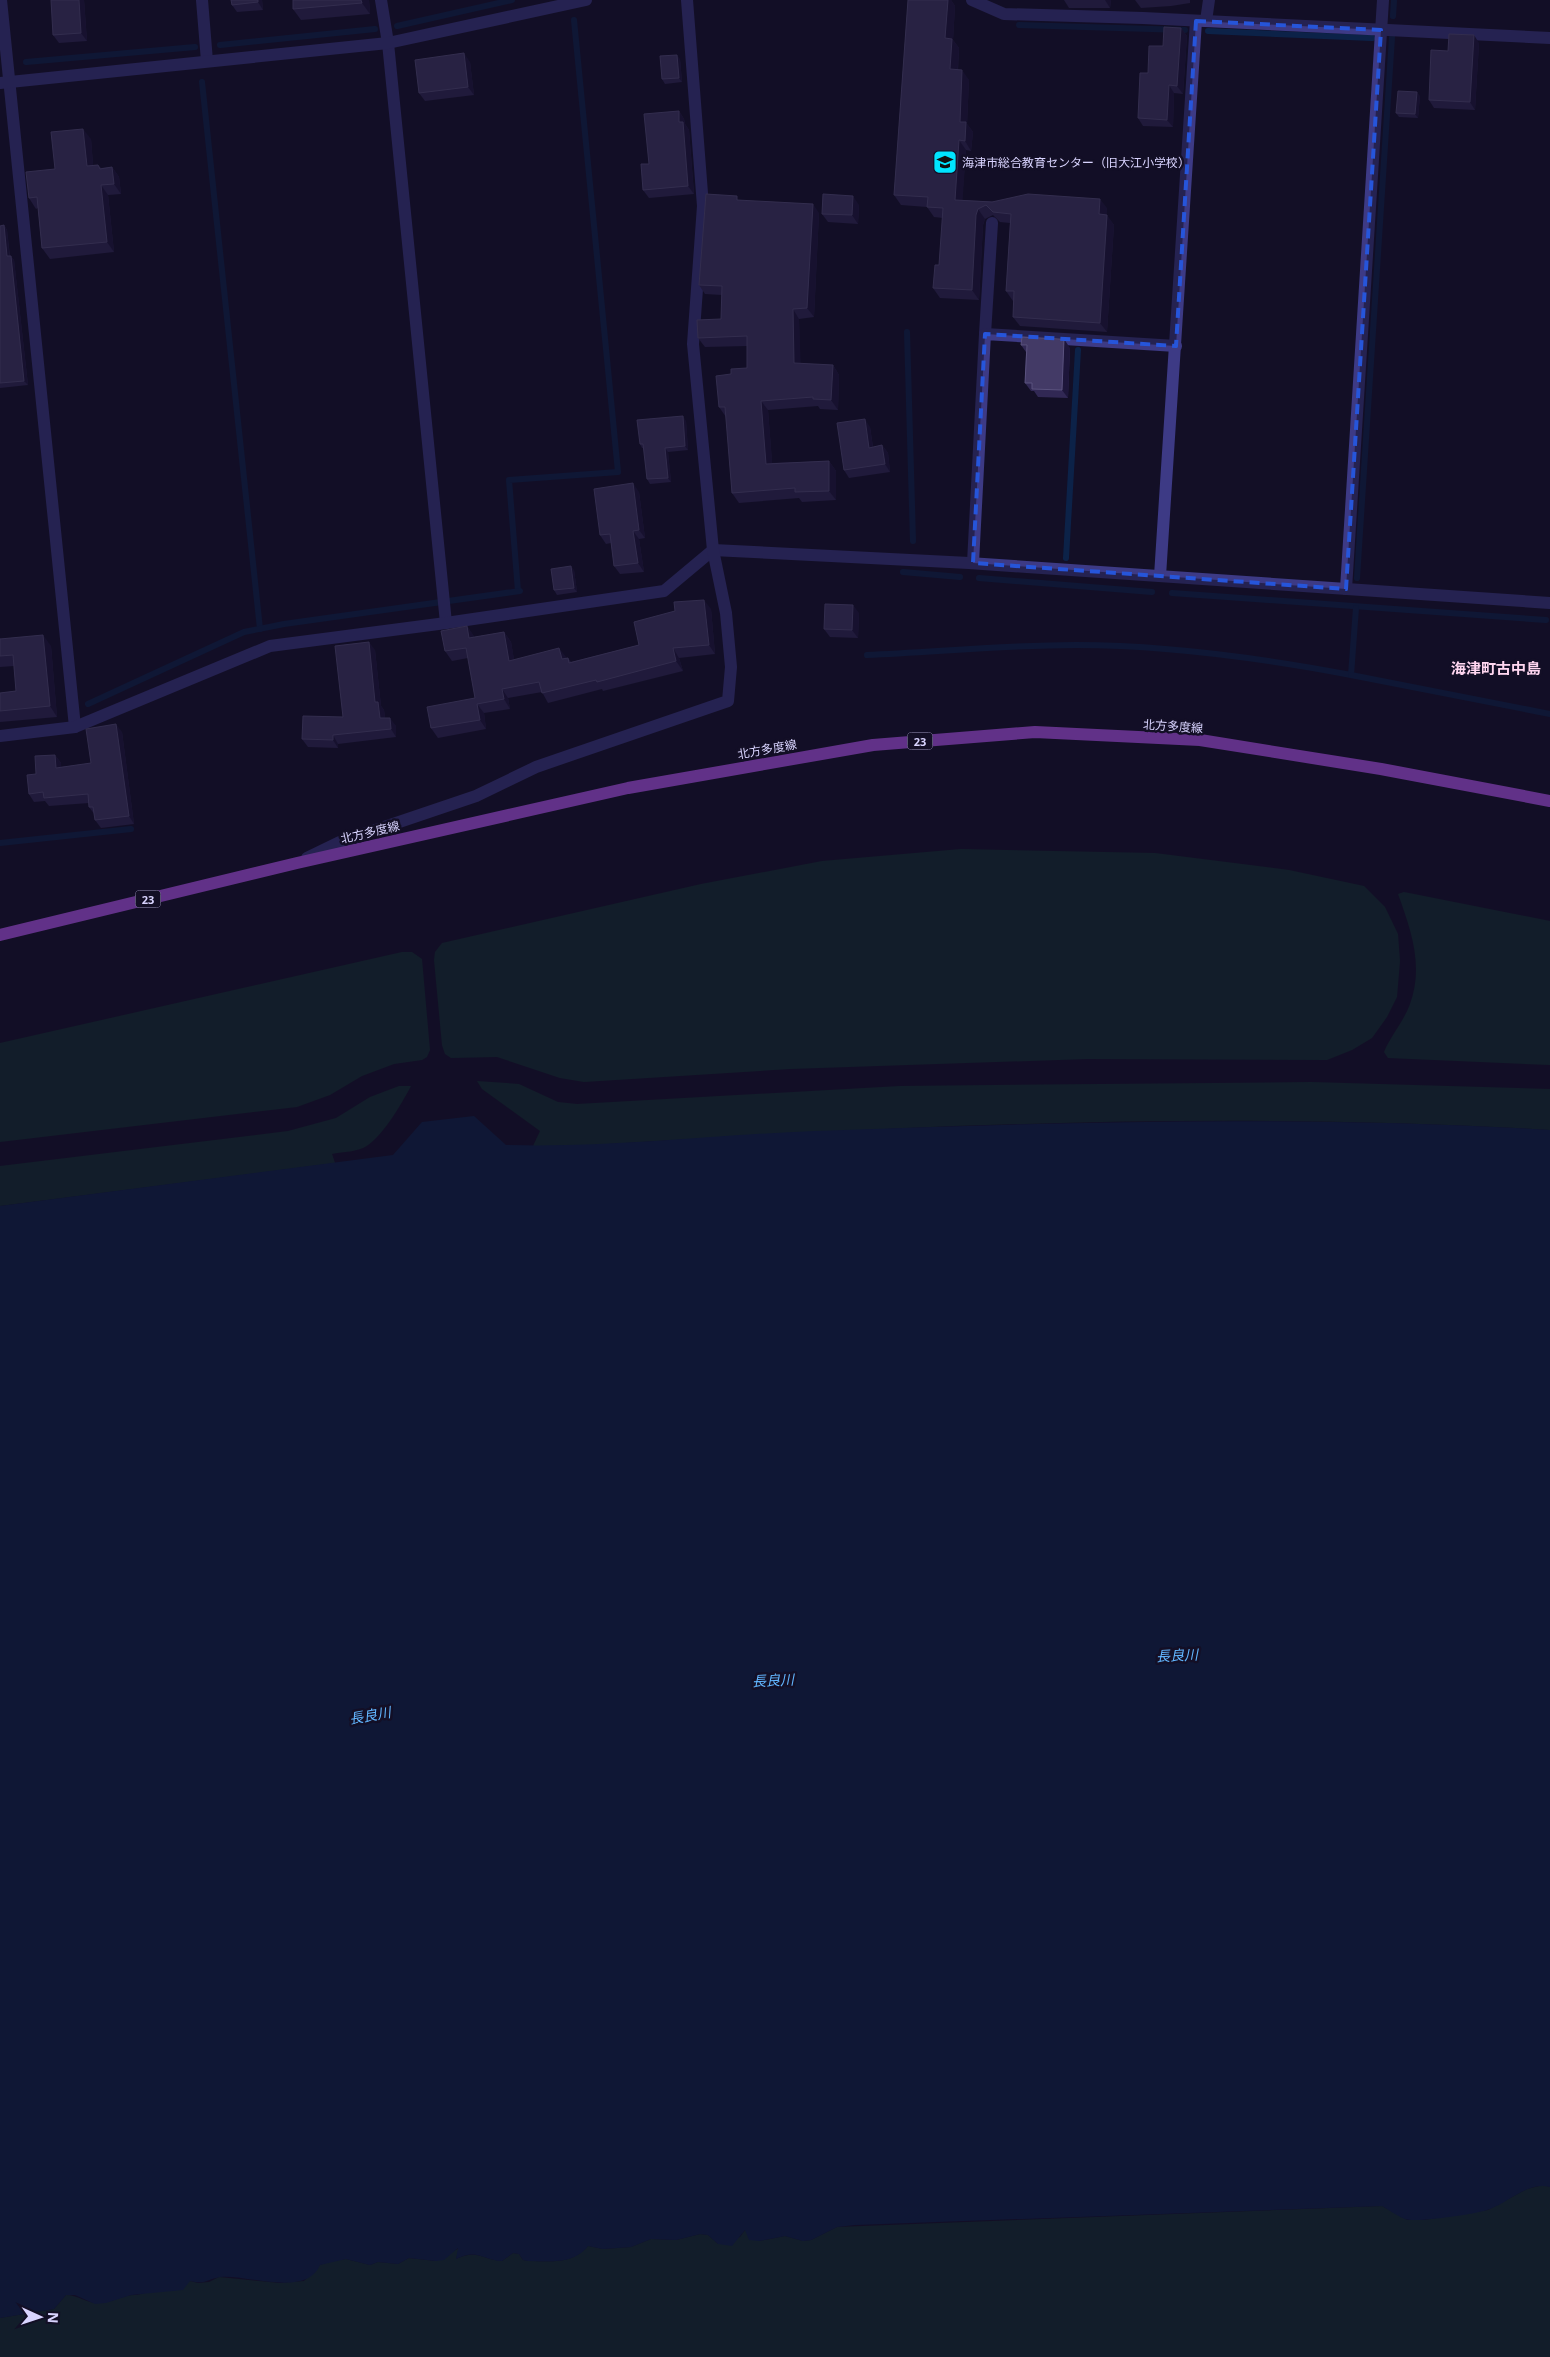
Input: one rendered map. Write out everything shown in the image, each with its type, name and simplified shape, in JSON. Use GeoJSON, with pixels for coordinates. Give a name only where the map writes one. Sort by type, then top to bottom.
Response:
{"type":"FeatureCollection","features":[{"type":"Feature","properties":{"kind":"main road","name":"北方多度線"},"geometry":{"type":"LineString","coordinates":[[0,935],[296,863],[628,788],[873,744],[1035,732],[1200,740],[1381,769],[1550,801]]}},
{"type":"Feature","properties":{"kind":"street"},"geometry":{"type":"LineString","coordinates":[[1,0],[4,83],[75,727]]}},
{"type":"Feature","properties":{"kind":"street"},"geometry":{"type":"LineString","coordinates":[[202,0],[207,61]]}},
{"type":"Feature","properties":{"kind":"street"},"geometry":{"type":"LineString","coordinates":[[381,0],[388,43],[446,618]]}},
{"type":"Feature","properties":{"kind":"street"},"geometry":{"type":"LineString","coordinates":[[4,83],[388,43],[565,2],[586,0]]}},
{"type":"Feature","properties":{"kind":"street"},"geometry":{"type":"LineString","coordinates":[[296,863],[340,842],[476,796],[536,767],[728,701],[731,667],[726,613],[713,550],[693,344],[703,206],[687,0]]}},
{"type":"Feature","properties":{"kind":"street"},"geometry":{"type":"LineString","coordinates":[[972,0],[1004,14],[1201,21],[1550,38]]}},
{"type":"Feature","properties":{"kind":"street"},"geometry":{"type":"LineString","coordinates":[[1160,576],[1201,21],[1209,0]]}},
{"type":"Feature","properties":{"kind":"street"},"geometry":{"type":"LineString","coordinates":[[1346,589],[1383,0]]}},
{"type":"Feature","properties":{"kind":"street"},"geometry":{"type":"LineString","coordinates":[[973,563],[992,223]]}},
{"type":"Feature","properties":{"kind":"street"},"geometry":{"type":"LineString","coordinates":[[985,334],[1176,346]]}},
{"type":"Feature","properties":{"kind":"street"},"geometry":{"type":"LineString","coordinates":[[0,736],[75,727],[270,646],[446,618],[664,591],[713,550],[973,563],[1550,604]]}},
{"type":"Feature","properties":{"kind":"highlighted area"},"geometry":{"type":"Polygon","coordinates":[[[1196,21],[1381,30],[1346,589],[973,563],[985,334],[1176,346],[1196,21]]]}},
{"type":"Feature","properties":{"kind":"green space"},"geometry":{"type":"Polygon","coordinates":[[[961,849],[1155,853],[1289,870],[1364,886],[1385,907],[1398,934],[1400,961],[1397,997],[1387,1017],[1372,1038],[1352,1050],[1327,1060],[1087,1059],[790,1069],[584,1082],[560,1078],[497,1057],[451,1058],[445,1054],[442,1045],[434,960],[435,952],[442,943],[701,884],[822,861],[961,849]]]}},
{"type":"Feature","properties":{"kind":"green space"},"geometry":{"type":"Polygon","coordinates":[[[1404,892],[1550,921],[1550,1065],[1388,1058],[1384,1052],[1410,1004],[1416,976],[1414,948],[1398,894],[1404,892]]]}},
{"type":"Feature","properties":{"kind":"green space"},"geometry":{"type":"Polygon","coordinates":[[[402,952],[412,952],[422,959],[430,1050],[427,1057],[422,1060],[394,1064],[362,1076],[330,1095],[297,1107],[0,1142],[0,1043],[402,952]]]}},
{"type":"Feature","properties":{"kind":"green space"},"geometry":{"type":"Polygon","coordinates":[[[477,1081],[519,1084],[558,1102],[577,1104],[900,1086],[1311,1082],[1550,1089],[1550,1130],[1302,1121],[1178,1121],[931,1127],[560,1147],[533,1146],[540,1131],[482,1089],[477,1081]]]}},
{"type":"Feature","properties":{"kind":"green space"},"geometry":{"type":"Polygon","coordinates":[[[399,1086],[411,1086],[384,1129],[370,1144],[363,1148],[332,1154],[335,1163],[0,1206],[0,1166],[288,1131],[336,1118],[370,1097],[399,1086]]]}},
{"type":"Feature","properties":{"kind":"green space"},"geometry":{"type":"Polygon","coordinates":[[[1543,2185],[1550,2187],[1550,2357],[0,2357],[0,2318],[54,2309],[66,2295],[93,2303],[102,2303],[190,2281],[198,2283],[209,2282],[219,2277],[280,2283],[304,2281],[320,2265],[346,2259],[370,2265],[378,2262],[398,2264],[409,2258],[436,2261],[459,2248],[456,2259],[475,2255],[502,2261],[513,2253],[519,2254],[523,2260],[528,2261],[561,2261],[575,2256],[588,2246],[603,2249],[631,2247],[651,2239],[676,2240],[700,2234],[708,2235],[718,2244],[740,2237],[745,2230],[759,2241],[785,2236],[803,2241],[811,2240],[837,2227],[1382,2206],[1407,2220],[1424,2220],[1488,2210],[1527,2189],[1543,2185]]]}},
{"type":"Feature","properties":{"kind":"water","name":"長良川"},"geometry":{"type":"Polygon","coordinates":[[[474,1116],[506,1145],[583,1145],[815,1131],[1091,1123],[1274,1121],[1458,1125],[1550,1130],[1550,2187],[1542,2186],[1527,2189],[1497,2206],[1483,2211],[1421,2220],[1405,2219],[1382,2206],[855,2225],[837,2227],[811,2240],[803,2241],[785,2236],[759,2241],[749,2240],[745,2230],[732,2246],[718,2244],[708,2235],[700,2234],[676,2240],[651,2239],[631,2247],[603,2249],[588,2246],[575,2256],[561,2261],[528,2261],[523,2260],[519,2254],[513,2253],[502,2261],[475,2255],[456,2259],[458,2248],[444,2260],[436,2261],[409,2258],[398,2264],[378,2262],[370,2265],[346,2259],[320,2265],[313,2275],[289,2283],[220,2277],[203,2282],[190,2281],[183,2290],[131,2295],[106,2303],[95,2304],[75,2295],[66,2295],[54,2309],[0,2318],[0,1206],[393,1155],[422,1122],[474,1116]]]}},
{"type":"Feature","properties":{"kind":"building"},"geometry":{"type":"Polygon","coordinates":[[[51,0],[79,0],[81,33],[53,35],[51,0]]]}},
{"type":"Feature","properties":{"kind":"building"},"geometry":{"type":"Polygon","coordinates":[[[231,0],[258,0],[258,2],[232,5],[231,0]]]}},
{"type":"Feature","properties":{"kind":"building"},"geometry":{"type":"Polygon","coordinates":[[[293,0],[361,0],[362,3],[293,9],[293,0]]]}},
{"type":"Feature","properties":{"kind":"building"},"geometry":{"type":"Polygon","coordinates":[[[908,0],[948,0],[945,38],[952,39],[950,69],[962,70],[960,122],[966,122],[965,141],[959,140],[955,200],[992,202],[1028,194],[1100,199],[1099,214],[1107,215],[1100,323],[1013,317],[1014,291],[1006,291],[1011,214],[993,212],[986,205],[978,209],[976,215],[972,290],[933,288],[935,265],[939,265],[943,208],[927,207],[928,197],[894,195],[908,0]]]}},
{"type":"Feature","properties":{"kind":"building"},"geometry":{"type":"Polygon","coordinates":[[[1164,27],[1181,28],[1177,86],[1169,85],[1167,120],[1138,118],[1140,73],[1148,73],[1149,46],[1163,46],[1164,27]]]}},
{"type":"Feature","properties":{"kind":"building"},"geometry":{"type":"Polygon","coordinates":[[[1449,34],[1474,35],[1470,102],[1429,100],[1431,50],[1448,51],[1449,34]]]}},
{"type":"Feature","properties":{"kind":"building"},"geometry":{"type":"Polygon","coordinates":[[[464,53],[468,87],[419,93],[415,60],[464,53]]]}},
{"type":"Feature","properties":{"kind":"building"},"geometry":{"type":"Polygon","coordinates":[[[677,55],[679,78],[662,79],[660,56],[677,55]]]}},
{"type":"Feature","properties":{"kind":"building"},"geometry":{"type":"Polygon","coordinates":[[[1398,91],[1417,92],[1415,114],[1396,113],[1398,91]]]}},
{"type":"Feature","properties":{"kind":"building"},"geometry":{"type":"Polygon","coordinates":[[[679,111],[679,122],[683,122],[688,186],[643,190],[641,164],[649,164],[644,114],[679,111]]]}},
{"type":"Feature","properties":{"kind":"building"},"geometry":{"type":"Polygon","coordinates":[[[83,129],[87,166],[98,165],[100,169],[112,167],[114,184],[101,185],[107,242],[42,248],[37,197],[29,198],[26,172],[55,169],[51,132],[83,129]]]}},
{"type":"Feature","properties":{"kind":"building"},"geometry":{"type":"Polygon","coordinates":[[[706,194],[737,196],[737,200],[813,204],[807,308],[793,309],[794,363],[833,365],[831,400],[813,399],[813,397],[761,401],[766,464],[829,461],[829,491],[795,492],[795,488],[732,493],[725,407],[719,407],[716,376],[731,374],[731,369],[747,368],[747,336],[698,338],[697,320],[721,319],[722,286],[699,285],[706,194]]]}},
{"type":"Feature","properties":{"kind":"building"},"geometry":{"type":"Polygon","coordinates":[[[823,194],[853,196],[852,215],[822,214],[823,194]]]}},
{"type":"Feature","properties":{"kind":"building"},"geometry":{"type":"Polygon","coordinates":[[[4,225],[7,256],[11,256],[24,381],[0,383],[0,226],[4,225]]]}},
{"type":"Feature","properties":{"kind":"building"},"geometry":{"type":"Polygon","coordinates":[[[1022,337],[1064,339],[1062,390],[1032,389],[1032,383],[1025,383],[1027,345],[1021,345],[1022,337]]]}},
{"type":"Feature","properties":{"kind":"building"},"geometry":{"type":"Polygon","coordinates":[[[683,416],[685,446],[665,448],[668,478],[647,479],[643,444],[640,444],[637,420],[683,416]]]}},
{"type":"Feature","properties":{"kind":"building"},"geometry":{"type":"Polygon","coordinates":[[[865,419],[869,448],[882,445],[885,464],[844,470],[837,423],[865,419]]]}},
{"type":"Feature","properties":{"kind":"building"},"geometry":{"type":"Polygon","coordinates":[[[633,483],[639,530],[633,531],[638,563],[614,566],[610,534],[600,535],[594,489],[633,483]]]}},
{"type":"Feature","properties":{"kind":"building"},"geometry":{"type":"Polygon","coordinates":[[[571,566],[574,588],[554,590],[551,569],[571,566]]]}},
{"type":"Feature","properties":{"kind":"building"},"geometry":{"type":"Polygon","coordinates":[[[704,600],[709,645],[673,648],[676,661],[597,682],[596,680],[542,693],[539,682],[502,689],[504,699],[477,704],[480,720],[431,728],[427,707],[475,698],[466,648],[445,651],[441,631],[467,626],[469,638],[504,632],[509,661],[559,648],[562,659],[568,658],[569,663],[639,645],[634,622],[675,611],[674,602],[704,600]]]}},
{"type":"Feature","properties":{"kind":"building"},"geometry":{"type":"Polygon","coordinates":[[[825,604],[853,605],[852,630],[824,629],[825,604]]]}},
{"type":"Feature","properties":{"kind":"building"},"geometry":{"type":"Polygon","coordinates":[[[43,635],[50,706],[0,711],[0,693],[16,691],[13,655],[0,656],[0,639],[43,635]]]}},
{"type":"Feature","properties":{"kind":"building"},"geometry":{"type":"Polygon","coordinates":[[[369,642],[375,702],[378,702],[380,718],[390,718],[391,729],[333,735],[333,740],[302,739],[303,716],[343,717],[335,646],[369,642]]]}},
{"type":"Feature","properties":{"kind":"building"},"geometry":{"type":"Polygon","coordinates":[[[116,724],[129,816],[95,820],[93,807],[89,807],[88,794],[44,798],[43,792],[29,794],[27,775],[36,774],[35,756],[55,755],[56,768],[91,763],[86,729],[116,724]]]}},
{"type":"Feature","properties":{"kind":"waterway"},"geometry":{"type":"LineString","coordinates":[[397,26],[512,0]]}},
{"type":"Feature","properties":{"kind":"waterway"},"geometry":{"type":"LineString","coordinates":[[1393,16],[1394,0]]}},
{"type":"Feature","properties":{"kind":"waterway"},"geometry":{"type":"LineString","coordinates":[[518,591],[509,480],[618,472],[574,20]]}},
{"type":"Feature","properties":{"kind":"waterway"},"geometry":{"type":"LineString","coordinates":[[1019,25],[1185,30]]}},
{"type":"Feature","properties":{"kind":"waterway"},"geometry":{"type":"LineString","coordinates":[[220,45],[375,29]]}},
{"type":"Feature","properties":{"kind":"waterway"},"geometry":{"type":"LineString","coordinates":[[1208,31],[1372,38]]}},
{"type":"Feature","properties":{"kind":"waterway"},"geometry":{"type":"LineString","coordinates":[[1357,578],[1392,37]]}},
{"type":"Feature","properties":{"kind":"waterway"},"geometry":{"type":"LineString","coordinates":[[26,62],[195,47]]}},
{"type":"Feature","properties":{"kind":"waterway"},"geometry":{"type":"LineString","coordinates":[[202,82],[260,629]]}},
{"type":"Feature","properties":{"kind":"waterway"},"geometry":{"type":"LineString","coordinates":[[907,332],[913,541]]}},
{"type":"Feature","properties":{"kind":"waterway"},"geometry":{"type":"LineString","coordinates":[[1066,558],[1078,350]]}},
{"type":"Feature","properties":{"kind":"waterway"},"geometry":{"type":"LineString","coordinates":[[903,572],[960,577]]}},
{"type":"Feature","properties":{"kind":"waterway"},"geometry":{"type":"LineString","coordinates":[[979,578],[1152,592]]}},
{"type":"Feature","properties":{"kind":"waterway"},"geometry":{"type":"LineString","coordinates":[[88,704],[244,632],[284,624],[520,591]]}},
{"type":"Feature","properties":{"kind":"waterway"},"geometry":{"type":"LineString","coordinates":[[1172,593],[1546,620]]}},
{"type":"Feature","properties":{"kind":"waterway"},"geometry":{"type":"LineString","coordinates":[[867,655],[1024,646],[1145,647],[1283,663],[1351,675],[1356,608]]}},
{"type":"Feature","properties":{"kind":"waterway"},"geometry":{"type":"LineString","coordinates":[[1351,675],[1550,714]]}},
{"type":"Feature","properties":{"kind":"waterway"},"geometry":{"type":"LineString","coordinates":[[0,843],[131,829]]}},
{"type":"Feature","properties":{"kind":"place","name":"海津市総合教育センター（旧大江小学校）"},"geometry":{"type":"Point","coordinates":[945,162]}},
{"type":"Feature","properties":{"kind":"district","name":"海津町古中島"},"geometry":{"type":"Point","coordinates":[1496,668]}}]}
